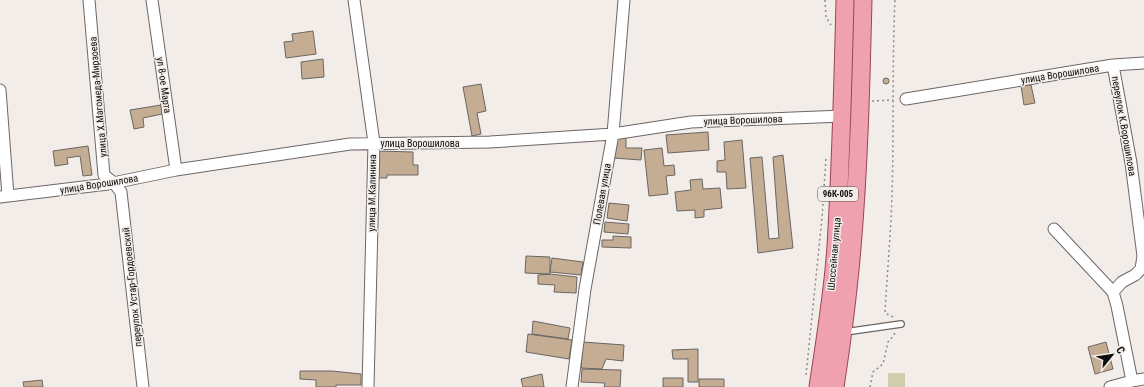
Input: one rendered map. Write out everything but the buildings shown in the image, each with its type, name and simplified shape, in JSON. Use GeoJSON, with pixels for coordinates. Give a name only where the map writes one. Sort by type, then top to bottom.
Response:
{"type":"FeatureCollection","features":[{"type":"Feature","properties":{"kind":"main road","name":"Шоссейная улица"},"geometry":{"type":"LineString","coordinates":[[812,383],[825,337],[836,247],[842,116],[845,0]]}},
{"type":"Feature","properties":{"kind":"main road","name":"Шоссейная улица"},"geometry":{"type":"LineString","coordinates":[[835,387],[852,248],[860,110],[862,0]]}},
{"type":"Feature","properties":{"kind":"street","name":"улица Х.Магомеда-Мирзоева"},"geometry":{"type":"LineString","coordinates":[[90,0],[104,175],[116,185]]}},
{"type":"Feature","properties":{"kind":"street","name":"ул 8-ое Марта"},"geometry":{"type":"LineString","coordinates":[[152,0],[176,170]]}},
{"type":"Feature","properties":{"kind":"street","name":"улица М.Калинина"},"geometry":{"type":"LineString","coordinates":[[354,0],[374,143],[368,387]]}},
{"type":"Feature","properties":{"kind":"street","name":"Полевая улица"},"geometry":{"type":"LineString","coordinates":[[572,387],[585,289],[613,134],[624,0]]}},
{"type":"Feature","properties":{"kind":"street","name":"улица Ворошилова"},"geometry":{"type":"LineString","coordinates":[[906,99],[1113,65],[1144,63]]}},
{"type":"Feature","properties":{"kind":"street","name":"переулок К.Ворошилова"},"geometry":{"type":"LineString","coordinates":[[1113,65],[1131,163],[1144,256],[1141,269],[1135,275],[1122,282],[1113,292]]}},
{"type":"Feature","properties":{"kind":"street"},"geometry":{"type":"LineString","coordinates":[[0,90],[4,196]]}},
{"type":"Feature","properties":{"kind":"street","name":"улица Ворошилова"},"geometry":{"type":"LineString","coordinates":[[4,196],[116,185],[176,170],[350,144],[490,142],[613,134],[691,122],[842,116]]}},
{"type":"Feature","properties":{"kind":"street","name":"переулок Устар-Гордоевский"},"geometry":{"type":"LineString","coordinates":[[116,185],[121,192],[143,387]]}},
{"type":"Feature","properties":{"kind":"street"},"geometry":{"type":"LineString","coordinates":[[1054,229],[1113,292],[1132,381]]}},
{"type":"Feature","properties":{"kind":"street"},"geometry":{"type":"LineString","coordinates":[[1110,387],[1144,379]]}},
{"type":"Feature","properties":{"kind":"lane"},"geometry":{"type":"LineString","coordinates":[[842,332],[901,324]]}},
{"type":"Feature","properties":{"kind":"path"},"geometry":{"type":"LineString","coordinates":[[826,0],[826,17],[831,24],[832,32]]}},
{"type":"Feature","properties":{"kind":"path"},"geometry":{"type":"LineString","coordinates":[[870,387],[873,372],[883,364],[888,342],[898,328],[901,327],[901,320],[897,320],[885,313],[892,196],[892,53],[895,0]]}},
{"type":"Feature","properties":{"kind":"path"},"geometry":{"type":"LineString","coordinates":[[870,101],[893,100]]}},
{"type":"Feature","properties":{"kind":"path"},"geometry":{"type":"LineString","coordinates":[[812,383],[826,158]]}},
{"type":"Feature","properties":{"kind":"shaded area"},"geometry":{"type":"Polygon","coordinates":[[[888,373],[905,373],[905,387],[888,387],[888,373]]]}}]}
